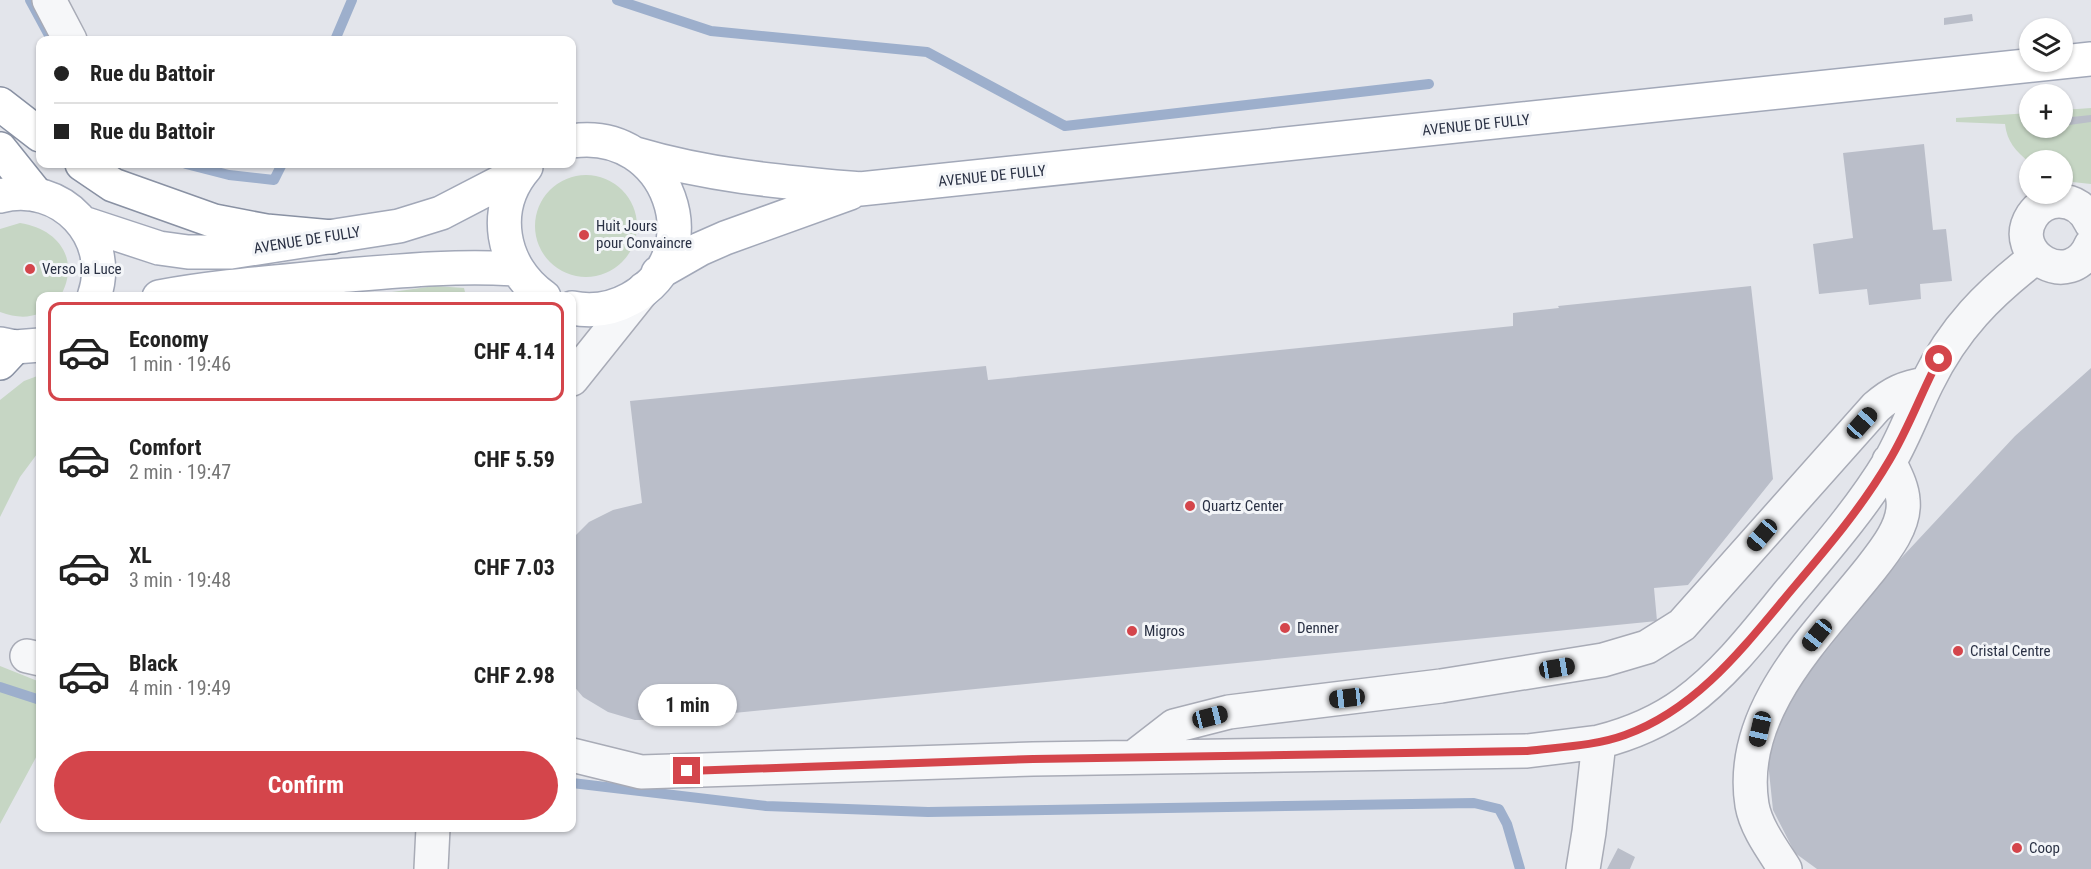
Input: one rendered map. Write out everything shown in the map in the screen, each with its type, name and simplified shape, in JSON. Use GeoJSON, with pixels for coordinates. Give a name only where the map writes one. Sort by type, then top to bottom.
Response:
{"type":"FeatureCollection","features":[{"type":"Feature","properties":{"kind":"main road","name":"AVENUE DE FULLY"},"geometry":{"type":"LineString","coordinates":[[636,154],[671,164],[736,177],[860,189],[2091,59]]}},
{"type":"Feature","properties":{"kind":"main road"},"geometry":{"type":"LineString","coordinates":[[0,104],[36,132]]}},
{"type":"Feature","properties":{"kind":"main road"},"geometry":{"type":"LineString","coordinates":[[576,141],[610,142],[636,154],[656,172],[663,184],[672,209],[673,236],[665,262],[651,281]]}},
{"type":"Feature","properties":{"kind":"main road"},"geometry":{"type":"LineString","coordinates":[[0,149],[36,194]]}},
{"type":"Feature","properties":{"kind":"main road"},"geometry":{"type":"LineString","coordinates":[[88,168],[113,185],[214,220],[266,231],[332,237]]}},
{"type":"Feature","properties":{"kind":"main road","name":"AVENUE DE FULLY"},"geometry":{"type":"LineString","coordinates":[[83,223],[159,248],[188,252],[231,252],[399,226],[441,213],[524,168]]}},
{"type":"Feature","properties":{"kind":"main road"},"geometry":{"type":"LineString","coordinates":[[525,168],[506,202],[504,237],[533,288]]}},
{"type":"Feature","properties":{"kind":"main road","name":"AVENUE DE FULLY"},"geometry":{"type":"LineString","coordinates":[[576,308],[605,308],[620,304],[700,249],[860,189]]}},
{"type":"Feature","properties":{"kind":"main road"},"geometry":{"type":"LineString","coordinates":[[0,196],[12,193],[36,194],[57,201],[83,223],[93,240],[98,260],[95,292]]}},
{"type":"Feature","properties":{"kind":"main road"},"geometry":{"type":"LineString","coordinates":[[189,292],[232,285],[407,270],[480,267],[533,288]]}},
{"type":"Feature","properties":{"kind":"street"},"geometry":{"type":"LineString","coordinates":[[49,0],[68,36]]}},
{"type":"Feature","properties":{"kind":"street"},"geometry":{"type":"LineString","coordinates":[[2091,221],[2086,213],[2071,202],[2053,201],[2043,205],[2029,220],[2027,230],[2029,249],[2036,257],[2050,266],[2068,266],[2086,256],[2091,245]]}},
{"type":"Feature","properties":{"kind":"street"},"geometry":{"type":"LineString","coordinates":[[576,756],[641,772],[1134,757],[1527,751],[1599,742],[1625,736],[1655,722],[1686,703],[1730,663],[1858,510],[1905,434],[1926,384],[1955,334],[1978,306],[2036,257]]}},
{"type":"Feature","properties":{"kind":"street"},"geometry":{"type":"LineString","coordinates":[[576,374],[651,281]]}},
{"type":"Feature","properties":{"kind":"street"},"geometry":{"type":"LineString","coordinates":[[1134,757],[1174,726],[1229,712],[1453,685],[1602,660],[1647,647],[1682,625],[1876,407],[1891,393],[1905,387],[1926,384]]}},
{"type":"Feature","properties":{"kind":"street"},"geometry":{"type":"LineString","coordinates":[[1785,869],[1764,835],[1752,806],[1751,768],[1760,729],[1775,693],[1804,652],[1884,553],[1898,527],[1904,502],[1899,483],[1889,461]]}},
{"type":"Feature","properties":{"kind":"street"},"geometry":{"type":"LineString","coordinates":[[1582,869],[1589,832],[1599,742]]}},
{"type":"Feature","properties":{"kind":"street"},"geometry":{"type":"LineString","coordinates":[[431,869],[432,832]]}},
{"type":"Feature","properties":{"kind":"green space"},"geometry":{"type":"Polygon","coordinates":[[[2091,108],[2091,184],[2073,182],[2073,150],[2019,150],[2019,153],[2008,136],[2005,124],[1956,122],[1956,118],[2019,114],[2019,138],[2073,138],[2073,109],[2091,108]]]}},
{"type":"Feature","properties":{"kind":"green space"},"geometry":{"type":"Polygon","coordinates":[[[586,175],[606,179],[622,190],[633,206],[637,226],[633,246],[622,262],[606,273],[586,277],[566,273],[550,262],[539,246],[535,226],[539,206],[550,190],[566,179],[586,175]]]}},
{"type":"Feature","properties":{"kind":"green space"},"geometry":{"type":"Polygon","coordinates":[[[20,223],[34,226],[46,232],[63,248],[67,259],[66,283],[62,292],[36,292],[36,315],[25,317],[0,312],[0,229],[20,223]]]}},
{"type":"Feature","properties":{"kind":"green space"},"geometry":{"type":"Polygon","coordinates":[[[435,286],[464,288],[465,292],[392,292],[435,286]]]}},
{"type":"Feature","properties":{"kind":"green space"},"geometry":{"type":"Polygon","coordinates":[[[36,376],[36,455],[20,477],[0,517],[0,400],[24,381],[36,376]]]}},
{"type":"Feature","properties":{"kind":"green space"},"geometry":{"type":"Polygon","coordinates":[[[0,666],[36,680],[36,757],[0,824],[0,666]]]}},
{"type":"Feature","properties":{"kind":"building"},"geometry":{"type":"Polygon","coordinates":[[[1972,14],[1973,21],[1944,25],[1944,18],[1972,14]]]}},
{"type":"Feature","properties":{"kind":"building"},"geometry":{"type":"Polygon","coordinates":[[[2091,115],[2091,122],[2073,124],[2073,117],[2091,115]]]}},
{"type":"Feature","properties":{"kind":"building"},"geometry":{"type":"Polygon","coordinates":[[[1924,144],[1933,230],[1946,229],[1952,281],[1920,284],[1921,299],[1869,305],[1867,289],[1819,294],[1813,244],[1853,238],[1843,153],[1924,144]]]}},
{"type":"Feature","properties":{"kind":"building","name":"Quartz Center"},"geometry":{"type":"Polygon","coordinates":[[[1751,286],[1773,479],[1688,585],[1654,588],[1657,621],[664,720],[635,720],[608,712],[583,697],[576,689],[576,535],[589,522],[613,510],[642,503],[630,401],[986,366],[988,380],[1513,326],[1513,313],[1559,308],[1558,306],[1751,286]]]}},
{"type":"Feature","properties":{"kind":"building","name":"Cristal Centre"},"geometry":{"type":"Polygon","coordinates":[[[2091,368],[2091,869],[1817,869],[1795,853],[1773,810],[1768,762],[1787,700],[1861,601],[2015,436],[2091,368]]]}},
{"type":"Feature","properties":{"kind":"building"},"geometry":{"type":"Polygon","coordinates":[[[1618,848],[1635,857],[1630,869],[1607,869],[1618,848]]]}},
{"type":"Feature","properties":{"kind":"waterway"},"geometry":{"type":"LineString","coordinates":[[30,0],[49,36]]}},
{"type":"Feature","properties":{"kind":"waterway"},"geometry":{"type":"LineString","coordinates":[[337,36],[352,0]]}},
{"type":"Feature","properties":{"kind":"waterway"},"geometry":{"type":"LineString","coordinates":[[617,0],[711,31],[927,52],[1065,126],[1429,84]]}},
{"type":"Feature","properties":{"kind":"waterway"},"geometry":{"type":"LineString","coordinates":[[202,168],[229,175],[274,180],[280,168]]}},
{"type":"Feature","properties":{"kind":"waterway"},"geometry":{"type":"LineString","coordinates":[[0,687],[36,699]]}},
{"type":"Feature","properties":{"kind":"waterway"},"geometry":{"type":"LineString","coordinates":[[576,783],[766,806],[928,812],[1474,803],[1499,809],[1507,824],[1520,869]]}},
{"type":"Feature","properties":{"kind":"place","name":"Huit Jours pour Convaincre"},"geometry":{"type":"Point","coordinates":[584,235]}},
{"type":"Feature","properties":{"kind":"place","name":"Verso la Luce"},"geometry":{"type":"Point","coordinates":[30,269]}},
{"type":"Feature","properties":{"kind":"place","name":"Quartz Center"},"geometry":{"type":"Point","coordinates":[1190,506]}},
{"type":"Feature","properties":{"kind":"place","name":"Denner"},"geometry":{"type":"Point","coordinates":[1285,628]}},
{"type":"Feature","properties":{"kind":"place","name":"Migros"},"geometry":{"type":"Point","coordinates":[1132,631]}},
{"type":"Feature","properties":{"kind":"place","name":"Cristal Centre"},"geometry":{"type":"Point","coordinates":[1958,651]}},
{"type":"Feature","properties":{"kind":"place","name":"Coop"},"geometry":{"type":"Point","coordinates":[2017,848]}},
{"type":"Feature","properties":{"kind":"route"},"geometry":{"type":"LineString","coordinates":[[687,771],[1033,759],[1527,751],[1599,742],[1625,736],[1655,722],[1686,703],[1730,663],[1765,622],[1858,510],[1905,434],[1939,359]]}}]}
